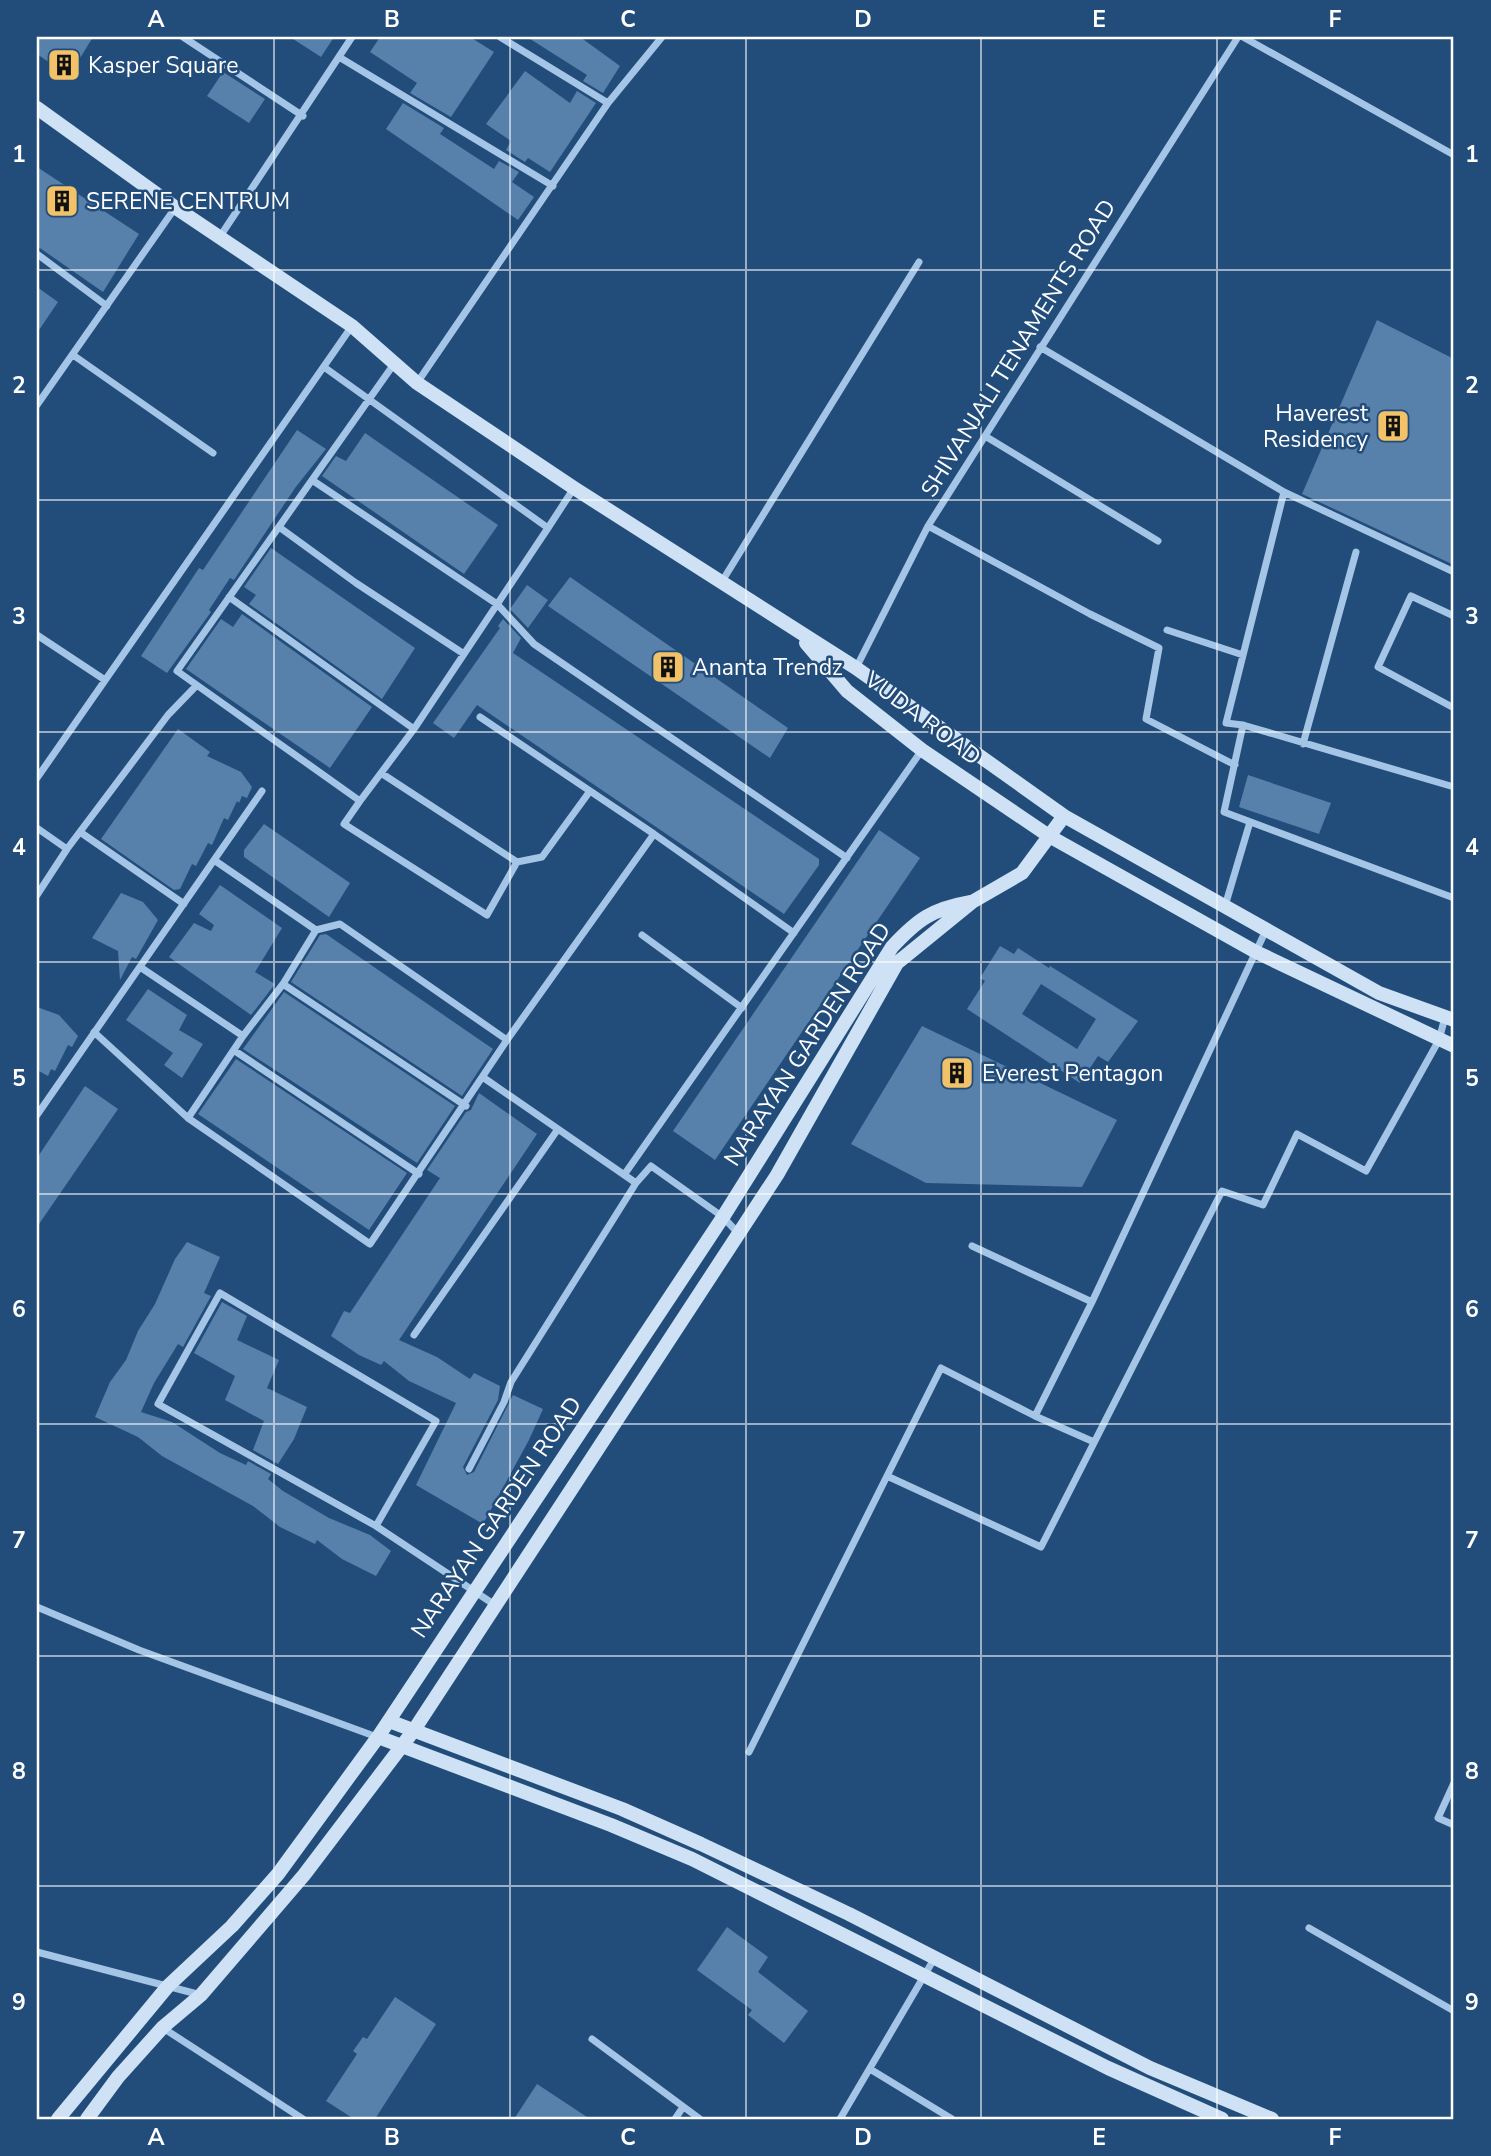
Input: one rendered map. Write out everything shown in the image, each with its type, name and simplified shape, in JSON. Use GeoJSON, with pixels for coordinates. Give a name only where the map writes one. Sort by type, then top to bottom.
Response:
{"type":"FeatureCollection","features":[{"type":"Feature","properties":{"kind":"street"},"geometry":{"type":"LineString","coordinates":[[183,37],[303,116]]}},
{"type":"Feature","properties":{"kind":"street"},"geometry":{"type":"LineString","coordinates":[[221,235],[303,116],[352,37]]}},
{"type":"Feature","properties":{"kind":"street"},"geometry":{"type":"LineString","coordinates":[[500,37],[608,103]]}},
{"type":"Feature","properties":{"kind":"street"},"geometry":{"type":"LineString","coordinates":[[417,383],[608,103],[662,37]]}},
{"type":"Feature","properties":{"kind":"street","name":"SHIVANJALI TENAMENTS ROAD"},"geometry":{"type":"LineString","coordinates":[[1235,765],[1146,719],[1159,648],[1090,614],[928,526],[1240,37],[1454,155]]}},
{"type":"Feature","properties":{"kind":"street"},"geometry":{"type":"LineString","coordinates":[[339,57],[553,186]]}},
{"type":"Feature","properties":{"kind":"street"},"geometry":{"type":"LineString","coordinates":[[38,112],[352,326],[417,383],[796,631]]}},
{"type":"Feature","properties":{"kind":"street"},"geometry":{"type":"LineString","coordinates":[[37,405],[176,208]]}},
{"type":"Feature","properties":{"kind":"street"},"geometry":{"type":"LineString","coordinates":[[37,254],[107,306]]}},
{"type":"Feature","properties":{"kind":"street"},"geometry":{"type":"LineString","coordinates":[[721,583],[919,262]]}},
{"type":"Feature","properties":{"kind":"street"},"geometry":{"type":"LineString","coordinates":[[37,778],[352,326]]}},
{"type":"Feature","properties":{"kind":"street"},"geometry":{"type":"LineString","coordinates":[[1040,347],[1284,492],[1454,572]]}},
{"type":"Feature","properties":{"kind":"street"},"geometry":{"type":"LineString","coordinates":[[73,355],[213,453]]}},
{"type":"Feature","properties":{"kind":"street"},"geometry":{"type":"LineString","coordinates":[[326,364],[549,526]]}},
{"type":"Feature","properties":{"kind":"street"},"geometry":{"type":"LineString","coordinates":[[360,801],[177,671],[394,365]]}},
{"type":"Feature","properties":{"kind":"street"},"geometry":{"type":"LineString","coordinates":[[985,436],[1158,541]]}},
{"type":"Feature","properties":{"kind":"street"},"geometry":{"type":"LineString","coordinates":[[312,481],[497,604],[534,644],[847,858]]}},
{"type":"Feature","properties":{"kind":"street"},"geometry":{"type":"LineString","coordinates":[[517,862],[486,915],[344,824],[414,729],[574,488]]}},
{"type":"Feature","properties":{"kind":"street"},"geometry":{"type":"LineString","coordinates":[[1284,492],[1226,723],[1243,725],[1454,788]]}},
{"type":"Feature","properties":{"kind":"street"},"geometry":{"type":"LineString","coordinates":[[856,667],[928,526]]}},
{"type":"Feature","properties":{"kind":"street"},"geometry":{"type":"LineString","coordinates":[[279,527],[356,583],[464,654]]}},
{"type":"Feature","properties":{"kind":"street"},"geometry":{"type":"LineString","coordinates":[[1303,744],[1356,552]]}},
{"type":"Feature","properties":{"kind":"street"},"geometry":{"type":"LineString","coordinates":[[1454,616],[1411,596],[1378,667],[1454,708]]}},
{"type":"Feature","properties":{"kind":"street"},"geometry":{"type":"LineString","coordinates":[[229,597],[414,729]]}},
{"type":"Feature","properties":{"kind":"street"},"geometry":{"type":"LineString","coordinates":[[1167,630],[1243,655]]}},
{"type":"Feature","properties":{"kind":"street","name":"VUDA ROAD"},"geometry":{"type":"LineString","coordinates":[[796,631],[856,667],[1064,816],[1379,993],[1450,1018]]}},
{"type":"Feature","properties":{"kind":"street","name":"VUDA ROAD"},"geometry":{"type":"LineString","coordinates":[[796,631],[847,691],[922,750],[1049,836],[1256,952],[1454,1046]]}},
{"type":"Feature","properties":{"kind":"street"},"geometry":{"type":"LineString","coordinates":[[37,635],[105,680]]}},
{"type":"Feature","properties":{"kind":"street"},"geometry":{"type":"LineString","coordinates":[[37,895],[67,849],[168,715],[196,686]]}},
{"type":"Feature","properties":{"kind":"street"},"geometry":{"type":"LineString","coordinates":[[480,717],[654,834],[794,933]]}},
{"type":"Feature","properties":{"kind":"street"},"geometry":{"type":"LineString","coordinates":[[1243,725],[1224,812],[1454,898]]}},
{"type":"Feature","properties":{"kind":"street"},"geometry":{"type":"LineString","coordinates":[[624,1175],[922,750]]}},
{"type":"Feature","properties":{"kind":"street"},"geometry":{"type":"LineString","coordinates":[[381,773],[517,862],[542,858],[590,792]]}},
{"type":"Feature","properties":{"kind":"street"},"geometry":{"type":"LineString","coordinates":[[37,1115],[262,791]]}},
{"type":"Feature","properties":{"kind":"street"},"geometry":{"type":"LineString","coordinates":[[972,902],[1022,873],[1064,816]]}},
{"type":"Feature","properties":{"kind":"street"},"geometry":{"type":"LineString","coordinates":[[1224,906],[1250,822]]}},
{"type":"Feature","properties":{"kind":"street"},"geometry":{"type":"LineString","coordinates":[[37,828],[67,849]]}},
{"type":"Feature","properties":{"kind":"street"},"geometry":{"type":"LineString","coordinates":[[80,832],[184,904]]}},
{"type":"Feature","properties":{"kind":"street"},"geometry":{"type":"LineString","coordinates":[[94,1032],[188,1118],[370,1244],[466,1106],[507,1041],[654,834]]}},
{"type":"Feature","properties":{"kind":"street"},"geometry":{"type":"LineString","coordinates":[[214,860],[316,930]]}},
{"type":"Feature","properties":{"kind":"street","name":"NARAYAN GARDEN ROAD"},"geometry":{"type":"LineString","coordinates":[[58,2119],[168,1986],[232,1926],[278,1874],[378,1737],[723,1217],[891,947],[923,917],[940,908],[972,902]]}},
{"type":"Feature","properties":{"kind":"street","name":"NARAYAN GARDEN ROAD"},"geometry":{"type":"LineString","coordinates":[[87,2119],[118,2077],[163,2027],[201,1995],[304,1875],[401,1748],[777,1175],[897,963],[972,902]]}},
{"type":"Feature","properties":{"kind":"street"},"geometry":{"type":"LineString","coordinates":[[188,1118],[243,1036],[283,984],[316,930],[340,924],[507,1041]]}},
{"type":"Feature","properties":{"kind":"street"},"geometry":{"type":"LineString","coordinates":[[1035,1416],[1092,1302],[1266,930]]}},
{"type":"Feature","properties":{"kind":"street"},"geometry":{"type":"LineString","coordinates":[[642,935],[742,1007]]}},
{"type":"Feature","properties":{"kind":"street"},"geometry":{"type":"LineString","coordinates":[[140,967],[243,1036]]}},
{"type":"Feature","properties":{"kind":"street"},"geometry":{"type":"LineString","coordinates":[[283,984],[466,1106]]}},
{"type":"Feature","properties":{"kind":"street"},"geometry":{"type":"LineString","coordinates":[[887,1476],[1041,1547],[1222,1191],[1263,1205],[1297,1134],[1366,1171],[1450,1018]]}},
{"type":"Feature","properties":{"kind":"street"},"geometry":{"type":"LineString","coordinates":[[235,1051],[419,1174]]}},
{"type":"Feature","properties":{"kind":"street"},"geometry":{"type":"LineString","coordinates":[[484,1078],[636,1183]]}},
{"type":"Feature","properties":{"kind":"street"},"geometry":{"type":"LineString","coordinates":[[414,1335],[558,1129]]}},
{"type":"Feature","properties":{"kind":"street"},"geometry":{"type":"LineString","coordinates":[[469,1469],[504,1402],[511,1382],[636,1183],[650,1166],[723,1217],[738,1233]]}},
{"type":"Feature","properties":{"kind":"street"},"geometry":{"type":"LineString","coordinates":[[972,1247],[1092,1302]]}},
{"type":"Feature","properties":{"kind":"street"},"geometry":{"type":"LineString","coordinates":[[376,1526],[436,1421],[220,1293],[158,1404],[376,1526],[496,1606]]}},
{"type":"Feature","properties":{"kind":"street"},"geometry":{"type":"LineString","coordinates":[[749,1752],[941,1368],[1094,1443]]}},
{"type":"Feature","properties":{"kind":"street"},"geometry":{"type":"LineString","coordinates":[[37,1607],[139,1650],[654,1842],[738,1880],[1108,2068],[1222,2119]]}},
{"type":"Feature","properties":{"kind":"street"},"geometry":{"type":"LineString","coordinates":[[389,1721],[678,1834],[849,1914],[1150,2068],[1272,2119]]}},
{"type":"Feature","properties":{"kind":"street"},"geometry":{"type":"LineString","coordinates":[[1454,1783],[1438,1818],[1454,1825]]}},
{"type":"Feature","properties":{"kind":"street"},"geometry":{"type":"LineString","coordinates":[[1309,1928],[1454,2011]]}},
{"type":"Feature","properties":{"kind":"street"},"geometry":{"type":"LineString","coordinates":[[37,1952],[201,1995]]}},
{"type":"Feature","properties":{"kind":"street"},"geometry":{"type":"LineString","coordinates":[[840,2119],[934,1959]]}},
{"type":"Feature","properties":{"kind":"street"},"geometry":{"type":"LineString","coordinates":[[163,2027],[303,2119]]}},
{"type":"Feature","properties":{"kind":"street"},"geometry":{"type":"LineString","coordinates":[[592,2039],[700,2119]]}},
{"type":"Feature","properties":{"kind":"street"},"geometry":{"type":"LineString","coordinates":[[870,2070],[952,2119]]}},
{"type":"Feature","properties":{"kind":"street"},"geometry":{"type":"LineString","coordinates":[[675,2119],[683,2107]]}},
{"type":"Feature","properties":{"kind":"building","name":"Kasper Square"},"geometry":{"type":"Polygon","coordinates":[[[37,37],[93,37],[69,76],[37,54],[37,37]]]}},
{"type":"Feature","properties":{"kind":"building"},"geometry":{"type":"Polygon","coordinates":[[[290,37],[334,37],[321,57],[290,37]]]}},
{"type":"Feature","properties":{"kind":"building"},"geometry":{"type":"Polygon","coordinates":[[[380,37],[470,37],[494,52],[451,117],[410,93],[417,83],[370,52],[380,37]]]}},
{"type":"Feature","properties":{"kind":"building"},"geometry":{"type":"Polygon","coordinates":[[[527,37],[580,37],[620,66],[603,93],[583,81],[587,75],[527,37]]]}},
{"type":"Feature","properties":{"kind":"building"},"geometry":{"type":"Polygon","coordinates":[[[525,71],[570,103],[577,91],[596,103],[550,172],[528,158],[525,162],[506,150],[511,141],[486,124],[525,71]]]}},
{"type":"Feature","properties":{"kind":"building"},"geometry":{"type":"Polygon","coordinates":[[[223,72],[265,99],[249,123],[207,96],[223,72]]]}},
{"type":"Feature","properties":{"kind":"building"},"geometry":{"type":"Polygon","coordinates":[[[403,103],[444,128],[440,134],[494,169],[499,161],[519,172],[512,182],[534,197],[518,220],[386,129],[403,103]]]}},
{"type":"Feature","properties":{"kind":"building","name":"SERENE CENTRUM"},"geometry":{"type":"Polygon","coordinates":[[[37,167],[139,234],[103,292],[37,246],[37,167]]]}},
{"type":"Feature","properties":{"kind":"building"},"geometry":{"type":"Polygon","coordinates":[[[37,287],[58,302],[37,333],[37,287]]]}},
{"type":"Feature","properties":{"kind":"building","name":"Haverest Residency"},"geometry":{"type":"Polygon","coordinates":[[[1377,320],[1454,359],[1454,565],[1302,494],[1377,320]]]}},
{"type":"Feature","properties":{"kind":"building"},"geometry":{"type":"Polygon","coordinates":[[[297,430],[326,449],[295,488],[234,580],[230,578],[209,610],[211,612],[167,673],[141,656],[199,568],[203,570],[297,430]]]}},
{"type":"Feature","properties":{"kind":"building"},"geometry":{"type":"Polygon","coordinates":[[[365,433],[498,525],[464,574],[322,476],[336,456],[346,461],[365,433]]]}},
{"type":"Feature","properties":{"kind":"building"},"geometry":{"type":"Polygon","coordinates":[[[271,548],[415,648],[382,699],[249,604],[256,595],[244,587],[271,548]]]}},
{"type":"Feature","properties":{"kind":"building","name":"Ananta Trendz"},"geometry":{"type":"Polygon","coordinates":[[[570,577],[788,728],[770,758],[548,606],[570,577]]]}},
{"type":"Feature","properties":{"kind":"building"},"geometry":{"type":"Polygon","coordinates":[[[527,585],[548,600],[528,628],[510,609],[527,585]]]}},
{"type":"Feature","properties":{"kind":"building"},"geometry":{"type":"Polygon","coordinates":[[[242,614],[372,707],[330,768],[186,669],[221,619],[233,627],[242,614]]]}},
{"type":"Feature","properties":{"kind":"building"},"geometry":{"type":"Polygon","coordinates":[[[503,619],[521,638],[513,653],[819,859],[819,865],[784,914],[477,705],[454,738],[433,723],[500,628],[498,626],[503,619]]]}},
{"type":"Feature","properties":{"kind":"building"},"geometry":{"type":"Polygon","coordinates":[[[178,729],[210,752],[207,756],[241,772],[252,787],[247,798],[242,796],[239,803],[237,801],[228,820],[224,818],[212,845],[208,843],[196,866],[192,864],[180,889],[174,890],[101,839],[178,729]]]}},
{"type":"Feature","properties":{"kind":"building"},"geometry":{"type":"Polygon","coordinates":[[[1248,775],[1331,803],[1319,834],[1239,807],[1248,775]]]}},
{"type":"Feature","properties":{"kind":"building"},"geometry":{"type":"Polygon","coordinates":[[[264,824],[350,883],[329,917],[244,857],[244,850],[264,824]]]}},
{"type":"Feature","properties":{"kind":"building"},"geometry":{"type":"Polygon","coordinates":[[[879,830],[920,858],[715,1160],[673,1131],[879,830]]]}},
{"type":"Feature","properties":{"kind":"building"},"geometry":{"type":"Polygon","coordinates":[[[220,885],[282,928],[255,972],[275,984],[251,1015],[169,957],[194,923],[211,931],[214,925],[199,914],[220,885]]]}},
{"type":"Feature","properties":{"kind":"building"},"geometry":{"type":"Polygon","coordinates":[[[121,893],[143,902],[158,920],[136,959],[132,957],[120,980],[118,951],[92,938],[121,893]]]}},
{"type":"Feature","properties":{"kind":"building"},"geometry":{"type":"Polygon","coordinates":[[[326,934],[493,1049],[462,1096],[291,982],[320,935],[326,934]]]}},
{"type":"Feature","properties":{"kind":"building"},"geometry":{"type":"Polygon","coordinates":[[[1000,946],[1014,954],[1018,948],[1138,1021],[1108,1062],[1098,1056],[1080,1083],[967,1009],[985,981],[980,978],[1000,946]],[[1041,984],[1022,1014],[1077,1049],[1096,1019],[1041,984]]]}},
{"type":"Feature","properties":{"kind":"building"},"geometry":{"type":"Polygon","coordinates":[[[148,989],[187,1015],[179,1030],[203,1044],[182,1078],[164,1065],[173,1053],[126,1020],[148,989]]]}},
{"type":"Feature","properties":{"kind":"building"},"geometry":{"type":"Polygon","coordinates":[[[284,992],[455,1106],[417,1163],[243,1049],[284,992]]]}},
{"type":"Feature","properties":{"kind":"building"},"geometry":{"type":"Polygon","coordinates":[[[37,1007],[59,1015],[78,1036],[72,1047],[68,1045],[55,1071],[51,1069],[48,1076],[37,1070],[37,1007]]]}},
{"type":"Feature","properties":{"kind":"building","name":"Everest Pentagon"},"geometry":{"type":"Polygon","coordinates":[[[922,1026],[1117,1120],[1082,1187],[926,1183],[851,1144],[922,1026]]]}},
{"type":"Feature","properties":{"kind":"building"},"geometry":{"type":"Polygon","coordinates":[[[236,1059],[407,1173],[369,1230],[198,1114],[236,1059]]]}},
{"type":"Feature","properties":{"kind":"building"},"geometry":{"type":"Polygon","coordinates":[[[85,1086],[118,1109],[37,1227],[37,1158],[85,1086]]]}},
{"type":"Feature","properties":{"kind":"building"},"geometry":{"type":"Polygon","coordinates":[[[479,1093],[537,1134],[399,1340],[437,1357],[470,1379],[474,1373],[500,1386],[498,1400],[463,1467],[467,1475],[474,1472],[513,1395],[543,1409],[483,1524],[416,1485],[456,1403],[409,1381],[384,1361],[381,1365],[359,1355],[331,1336],[344,1311],[350,1313],[440,1178],[427,1170],[466,1112],[471,1110],[479,1093]]]}},
{"type":"Feature","properties":{"kind":"building"},"geometry":{"type":"Polygon","coordinates":[[[187,1242],[220,1257],[204,1293],[211,1296],[183,1347],[178,1344],[154,1383],[141,1412],[172,1422],[220,1453],[246,1465],[248,1461],[271,1474],[268,1479],[283,1491],[329,1518],[370,1535],[391,1551],[376,1576],[342,1559],[317,1540],[315,1544],[280,1527],[253,1506],[162,1456],[138,1437],[95,1417],[110,1382],[126,1360],[175,1259],[187,1242]]]}},
{"type":"Feature","properties":{"kind":"building"},"geometry":{"type":"Polygon","coordinates":[[[222,1302],[247,1316],[237,1340],[279,1360],[267,1388],[307,1407],[294,1439],[278,1464],[253,1450],[264,1421],[225,1400],[235,1376],[194,1353],[222,1302]]]}},
{"type":"Feature","properties":{"kind":"building"},"geometry":{"type":"Polygon","coordinates":[[[727,1927],[768,1957],[758,1972],[808,2011],[784,2043],[748,2015],[752,2010],[697,1970],[727,1927]]]}},
{"type":"Feature","properties":{"kind":"building"},"geometry":{"type":"Polygon","coordinates":[[[395,1997],[436,2024],[375,2119],[354,2119],[326,2101],[357,2054],[353,2051],[363,2037],[367,2039],[395,1997]]]}},
{"type":"Feature","properties":{"kind":"building"},"geometry":{"type":"Polygon","coordinates":[[[537,2084],[590,2119],[514,2119],[537,2084]]]}},
{"type":"Feature","properties":{"kind":"place","name":"Kasper Square"},"geometry":{"type":"Point","coordinates":[64,65]}},
{"type":"Feature","properties":{"kind":"place","name":"SERENE CENTRUM"},"geometry":{"type":"Point","coordinates":[62,201]}},
{"type":"Feature","properties":{"kind":"place","name":"Haverest Residency"},"geometry":{"type":"Point","coordinates":[1393,426]}},
{"type":"Feature","properties":{"kind":"place","name":"Ananta Trendz"},"geometry":{"type":"Point","coordinates":[668,667]}},
{"type":"Feature","properties":{"kind":"place","name":"Everest Pentagon"},"geometry":{"type":"Point","coordinates":[957,1073]}}]}
